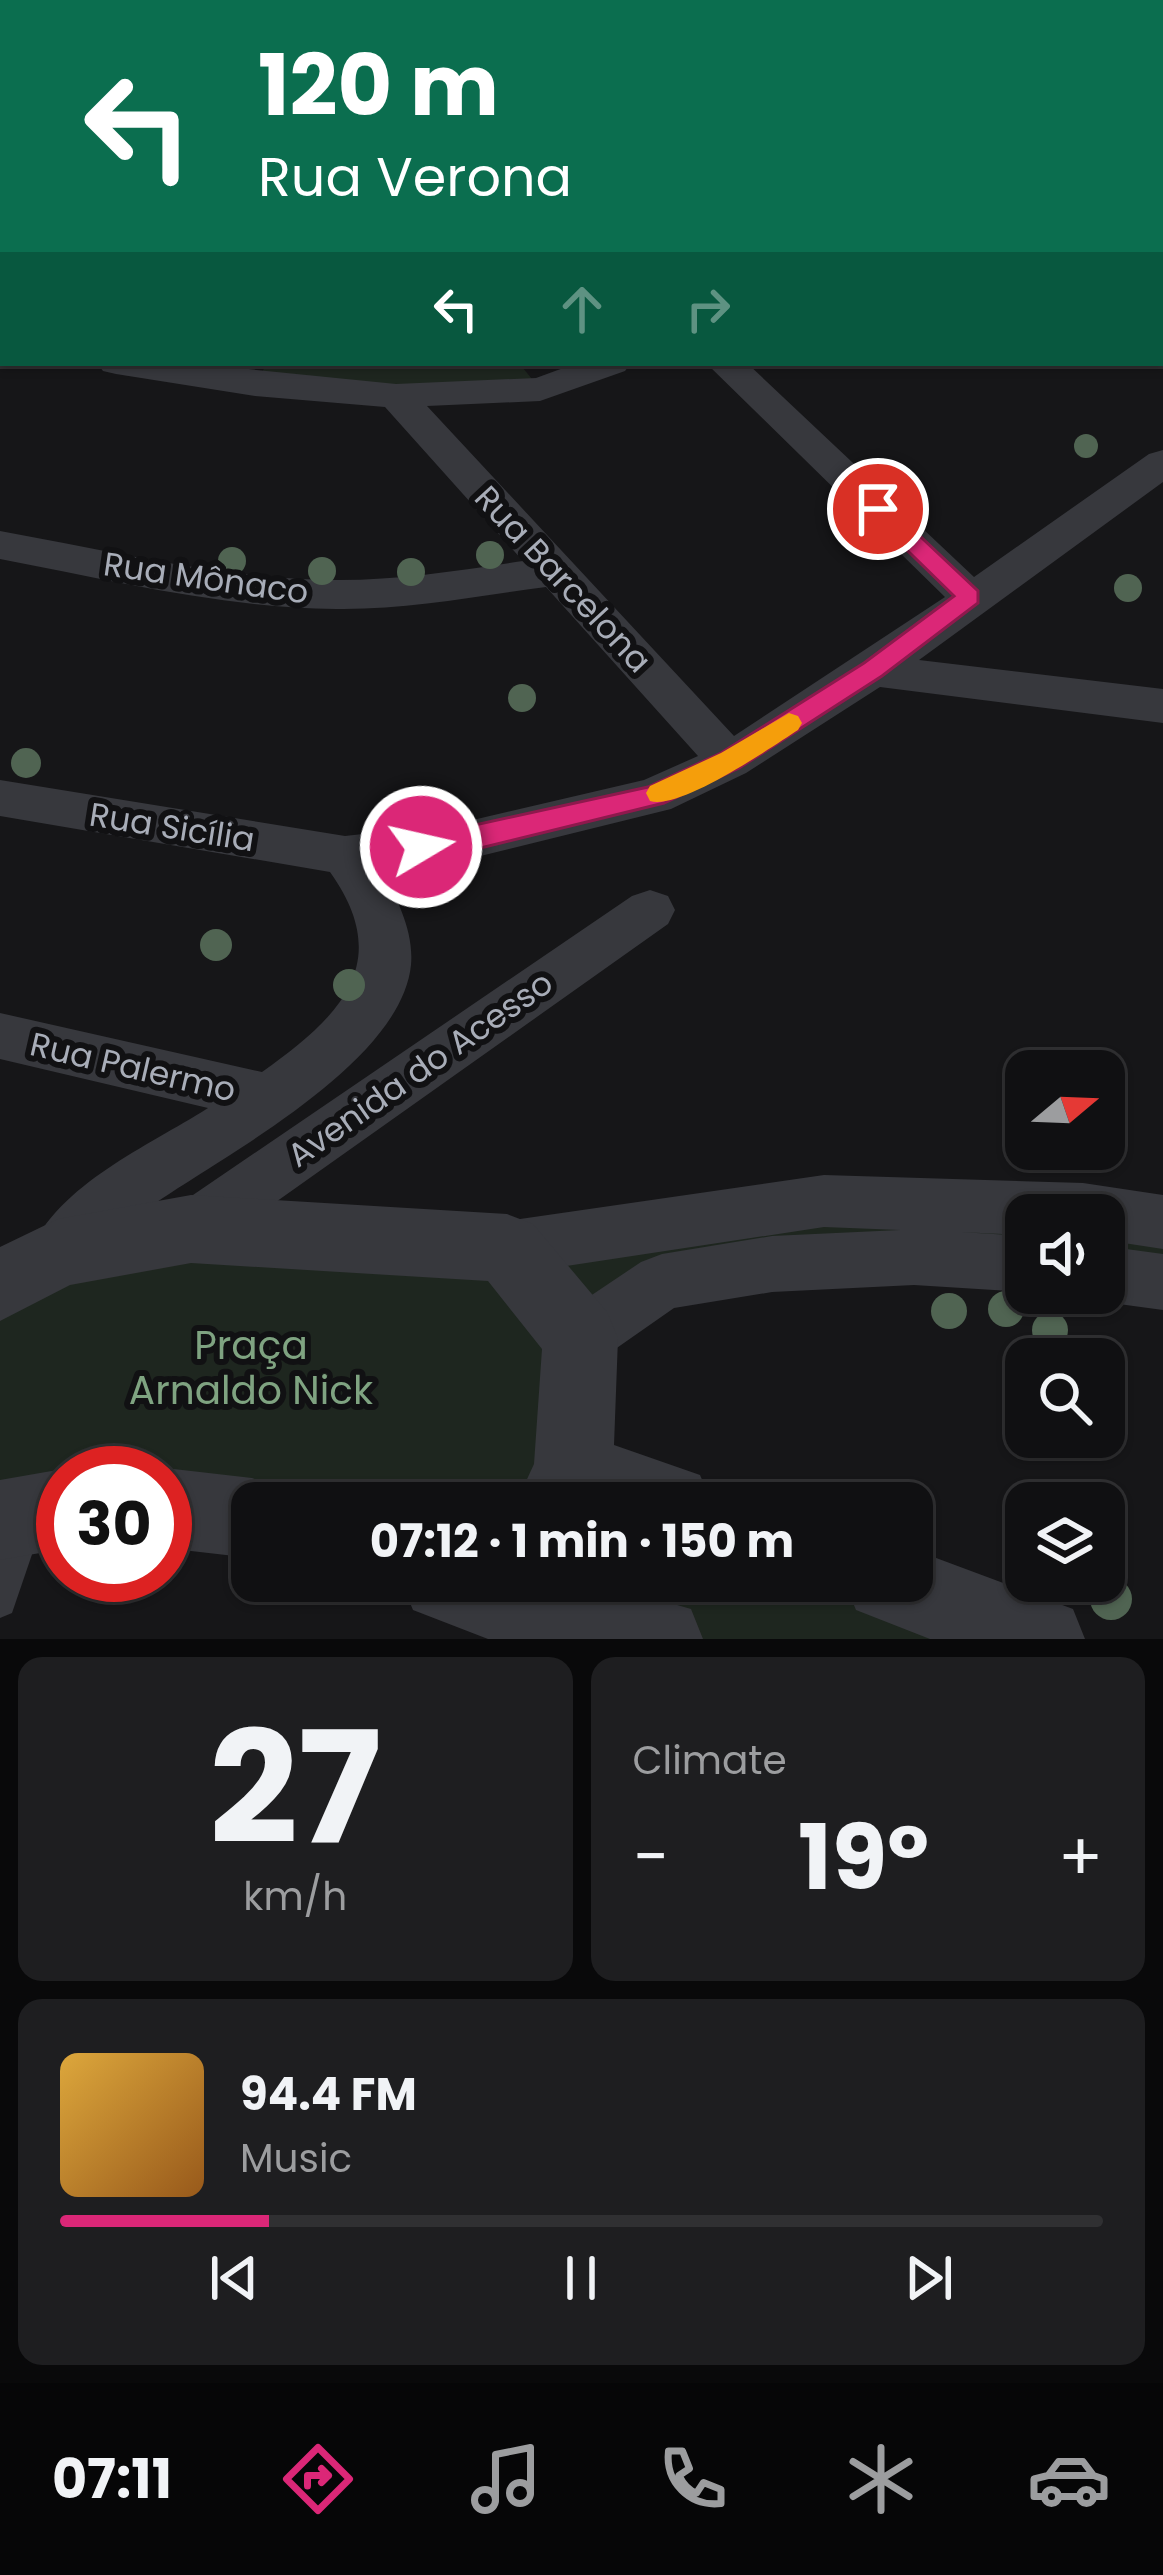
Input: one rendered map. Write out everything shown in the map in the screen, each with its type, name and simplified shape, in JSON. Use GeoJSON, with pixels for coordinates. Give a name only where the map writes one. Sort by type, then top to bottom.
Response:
{"type":"FeatureCollection","features":[{"type":"Feature","properties":{"kind":"street"},"geometry":{"type":"LineString","coordinates":[[156,366],[261,374],[396,396],[593,366]]}},
{"type":"Feature","properties":{"kind":"street"},"geometry":{"type":"LineString","coordinates":[[728,366],[970,597]]}},
{"type":"Feature","properties":{"kind":"street","name":"Rua Barcelona"},"geometry":{"type":"LineString","coordinates":[[396,396],[730,760]]}},
{"type":"Feature","properties":{"kind":"street","name":"Rua Sicília"},"geometry":{"type":"LineString","coordinates":[[0,798],[344,855],[460,842],[654,796],[730,760],[873,670],[1163,463]]}},
{"type":"Feature","properties":{"kind":"street","name":"Rua Mônaco"},"geometry":{"type":"LineString","coordinates":[[0,545],[241,588],[312,595],[371,593],[556,571]]}},
{"type":"Feature","properties":{"kind":"street"},"geometry":{"type":"LineString","coordinates":[[873,670],[1163,706]]}},
{"type":"Feature","properties":{"kind":"street"},"geometry":{"type":"LineString","coordinates":[[29,1270],[100,1209],[266,1097],[347,1031],[382,981],[385,957],[366,882],[344,855]]}},
{"type":"Feature","properties":{"kind":"street","name":"Avenida do Acesso"},"geometry":{"type":"LineString","coordinates":[[191,1228],[650,910]]}},
{"type":"Feature","properties":{"kind":"street","name":"Rua Palermo"},"geometry":{"type":"LineString","coordinates":[[0,1036],[266,1097]]}},
{"type":"Feature","properties":{"kind":"street"},"geometry":{"type":"LineString","coordinates":[[29,1270],[191,1228],[507,1248],[824,1201],[1083,1210],[1163,1222]]}},
{"type":"Feature","properties":{"kind":"street"},"geometry":{"type":"LineString","coordinates":[[507,1248],[580,1338],[565,1482]]}},
{"type":"Feature","properties":{"kind":"street"},"geometry":{"type":"LineString","coordinates":[[580,1338],[662,1282],[684,1278],[772,1264],[914,1257],[1005,1263]]}},
{"type":"Feature","properties":{"kind":"street"},"geometry":{"type":"LineString","coordinates":[[1125,1277],[1163,1282]]}},
{"type":"Feature","properties":{"kind":"street"},"geometry":{"type":"LineString","coordinates":[[192,1511],[231,1516]]}},
{"type":"Feature","properties":{"kind":"street"},"geometry":{"type":"LineString","coordinates":[[933,1599],[1043,1639]]}},
{"type":"Feature","properties":{"kind":"street"},"geometry":{"type":"LineString","coordinates":[[527,1602],[661,1639]]}},
{"type":"Feature","properties":{"kind":"lane"},"geometry":{"type":"LineString","coordinates":[[0,1601],[31,1514]]}},
{"type":"Feature","properties":{"kind":"green space"},"geometry":{"type":"Polygon","coordinates":[[[265,366],[521,366],[540,389],[255,385],[265,366]]]}},
{"type":"Feature","properties":{"kind":"green space","name":"Praça Arnaldo Nick"},"geometry":{"type":"Polygon","coordinates":[[[1005,1213],[1005,1264],[772,1264],[580,1338],[573,1471],[607,1482],[231,1482],[231,1496],[192,1482],[192,1446],[36,1446],[36,1493],[0,1520],[0,1286],[58,1253],[1005,1213]]]}},
{"type":"Feature","properties":{"kind":"green space","name":"Praça Arnaldo Nick"},"geometry":{"type":"Polygon","coordinates":[[[1125,1216],[1163,1222],[1163,1282],[1125,1277],[1125,1216]]]}},
{"type":"Feature","properties":{"kind":"green space"},"geometry":{"type":"Polygon","coordinates":[[[933,1599],[1043,1639],[661,1639],[521,1602],[933,1599]]]}},
{"type":"Feature","properties":{"kind":"slow traffic"},"geometry":{"type":"LineString","coordinates":[[659,793],[730,760],[789,723]]}},
{"type":"Feature","properties":{"kind":"route"},"geometry":{"type":"LineString","coordinates":[[421,847],[654,796],[730,760],[873,670],[970,597],[878,509]]}}]}
